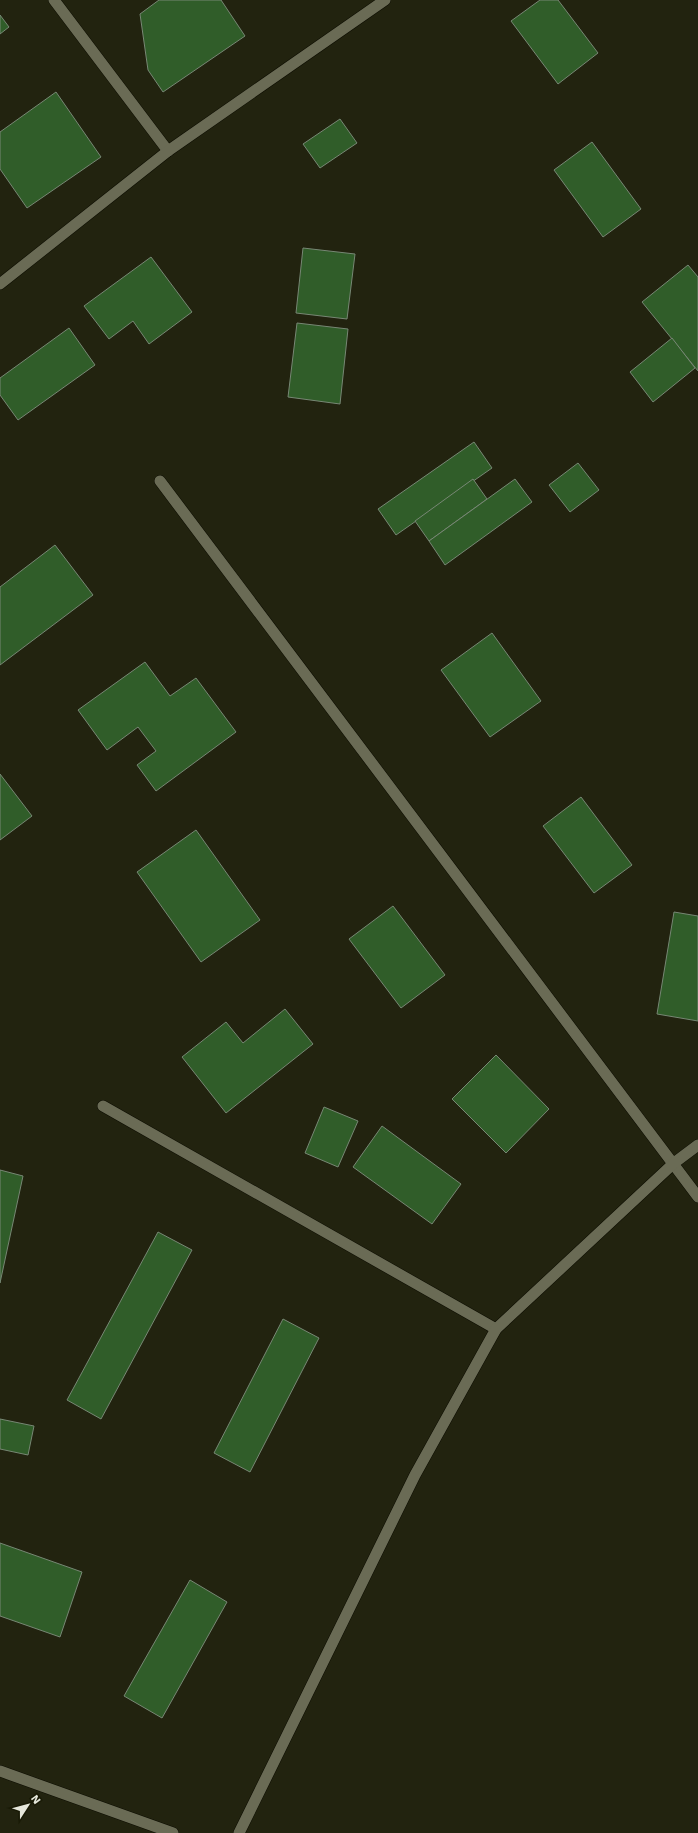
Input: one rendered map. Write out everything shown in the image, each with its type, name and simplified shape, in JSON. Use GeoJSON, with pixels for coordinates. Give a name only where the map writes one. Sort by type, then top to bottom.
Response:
{"type":"FeatureCollection","features":[{"type":"Feature","properties":{"kind":"street"},"geometry":{"type":"LineString","coordinates":[[54,0],[168,151]]}},
{"type":"Feature","properties":{"kind":"street"},"geometry":{"type":"LineString","coordinates":[[0,284],[168,151],[385,0]]}},
{"type":"Feature","properties":{"kind":"street"},"geometry":{"type":"LineString","coordinates":[[160,481],[674,1163],[698,1197]]}},
{"type":"Feature","properties":{"kind":"street"},"geometry":{"type":"LineString","coordinates":[[103,1106],[496,1329]]}},
{"type":"Feature","properties":{"kind":"street"},"geometry":{"type":"LineString","coordinates":[[239,1833],[415,1475],[496,1329],[674,1163],[698,1145]]}},
{"type":"Feature","properties":{"kind":"street"},"geometry":{"type":"LineString","coordinates":[[0,1771],[173,1833]]}},
{"type":"Feature","properties":{"kind":"building"},"geometry":{"type":"Polygon","coordinates":[[[159,0],[221,0],[245,36],[163,92],[148,70],[140,14],[159,0]]]}},
{"type":"Feature","properties":{"kind":"building"},"geometry":{"type":"Polygon","coordinates":[[[540,0],[558,0],[598,53],[558,84],[511,21],[540,0]]]}},
{"type":"Feature","properties":{"kind":"building"},"geometry":{"type":"Polygon","coordinates":[[[0,15],[9,27],[0,34],[0,15]]]}},
{"type":"Feature","properties":{"kind":"building"},"geometry":{"type":"Polygon","coordinates":[[[56,92],[101,157],[27,208],[0,169],[0,132],[56,92]]]}},
{"type":"Feature","properties":{"kind":"building"},"geometry":{"type":"Polygon","coordinates":[[[340,119],[357,143],[320,168],[303,144],[340,119]]]}},
{"type":"Feature","properties":{"kind":"building"},"geometry":{"type":"Polygon","coordinates":[[[592,142],[641,209],[603,237],[554,170],[592,142]]]}},
{"type":"Feature","properties":{"kind":"building"},"geometry":{"type":"Polygon","coordinates":[[[303,248],[355,254],[347,319],[296,313],[303,248]]]}},
{"type":"Feature","properties":{"kind":"building"},"geometry":{"type":"Polygon","coordinates":[[[151,257],[192,312],[149,344],[133,321],[109,339],[84,306],[151,257]]]}},
{"type":"Feature","properties":{"kind":"building"},"geometry":{"type":"Polygon","coordinates":[[[688,265],[698,277],[698,371],[642,302],[688,265]]]}},
{"type":"Feature","properties":{"kind":"building"},"geometry":{"type":"Polygon","coordinates":[[[297,323],[348,329],[340,404],[288,397],[297,323]]]}},
{"type":"Feature","properties":{"kind":"building"},"geometry":{"type":"Polygon","coordinates":[[[69,328],[95,365],[18,420],[0,395],[0,378],[69,328]]]}},
{"type":"Feature","properties":{"kind":"building"},"geometry":{"type":"Polygon","coordinates":[[[672,338],[695,368],[653,402],[630,372],[672,338]]]}},
{"type":"Feature","properties":{"kind":"building"},"geometry":{"type":"Polygon","coordinates":[[[474,442],[492,468],[396,535],[378,509],[474,442]]]}},
{"type":"Feature","properties":{"kind":"building"},"geometry":{"type":"Polygon","coordinates":[[[578,463],[599,490],[570,512],[549,485],[578,463]]]}},
{"type":"Feature","properties":{"kind":"building"},"geometry":{"type":"Polygon","coordinates":[[[473,479],[487,499],[429,541],[415,521],[473,479]]]}},
{"type":"Feature","properties":{"kind":"building"},"geometry":{"type":"Polygon","coordinates":[[[515,479],[532,502],[445,565],[429,541],[515,479]]]}},
{"type":"Feature","properties":{"kind":"building"},"geometry":{"type":"Polygon","coordinates":[[[55,545],[93,595],[0,665],[0,587],[55,545]]]}},
{"type":"Feature","properties":{"kind":"building"},"geometry":{"type":"Polygon","coordinates":[[[492,633],[541,701],[490,737],[441,670],[492,633]]]}},
{"type":"Feature","properties":{"kind":"building"},"geometry":{"type":"Polygon","coordinates":[[[145,662],[170,696],[196,678],[236,732],[156,791],[137,765],[156,751],[138,727],[107,750],[78,710],[145,662]]]}},
{"type":"Feature","properties":{"kind":"building"},"geometry":{"type":"Polygon","coordinates":[[[0,774],[32,816],[0,840],[0,774]]]}},
{"type":"Feature","properties":{"kind":"building"},"geometry":{"type":"Polygon","coordinates":[[[581,797],[632,865],[594,893],[543,826],[581,797]]]}},
{"type":"Feature","properties":{"kind":"building"},"geometry":{"type":"Polygon","coordinates":[[[196,830],[260,920],[201,962],[137,872],[196,830]]]}},
{"type":"Feature","properties":{"kind":"building"},"geometry":{"type":"Polygon","coordinates":[[[393,906],[445,975],[401,1008],[349,939],[393,906]]]}},
{"type":"Feature","properties":{"kind":"building"},"geometry":{"type":"Polygon","coordinates":[[[674,912],[698,916],[698,1021],[657,1014],[674,912]]]}},
{"type":"Feature","properties":{"kind":"building"},"geometry":{"type":"Polygon","coordinates":[[[285,1009],[313,1044],[226,1113],[182,1057],[226,1022],[243,1043],[285,1009]]]}},
{"type":"Feature","properties":{"kind":"building"},"geometry":{"type":"Polygon","coordinates":[[[496,1055],[549,1109],[506,1153],[452,1099],[496,1055]]]}},
{"type":"Feature","properties":{"kind":"building"},"geometry":{"type":"Polygon","coordinates":[[[324,1107],[358,1121],[338,1167],[305,1153],[324,1107]]]}},
{"type":"Feature","properties":{"kind":"building"},"geometry":{"type":"Polygon","coordinates":[[[382,1126],[461,1184],[432,1224],[353,1167],[382,1126]]]}},
{"type":"Feature","properties":{"kind":"building"},"geometry":{"type":"Polygon","coordinates":[[[0,1170],[23,1176],[0,1283],[0,1170]]]}},
{"type":"Feature","properties":{"kind":"building"},"geometry":{"type":"Polygon","coordinates":[[[158,1232],[192,1250],[101,1419],[67,1400],[158,1232]]]}},
{"type":"Feature","properties":{"kind":"building"},"geometry":{"type":"Polygon","coordinates":[[[283,1319],[319,1338],[250,1472],[214,1453],[283,1319]]]}},
{"type":"Feature","properties":{"kind":"building"},"geometry":{"type":"Polygon","coordinates":[[[0,1419],[34,1426],[28,1455],[0,1449],[0,1419]]]}},
{"type":"Feature","properties":{"kind":"building"},"geometry":{"type":"Polygon","coordinates":[[[0,1543],[82,1572],[60,1637],[0,1616],[0,1543]]]}},
{"type":"Feature","properties":{"kind":"building"},"geometry":{"type":"Polygon","coordinates":[[[190,1580],[227,1602],[162,1718],[124,1696],[190,1580]]]}}]}
